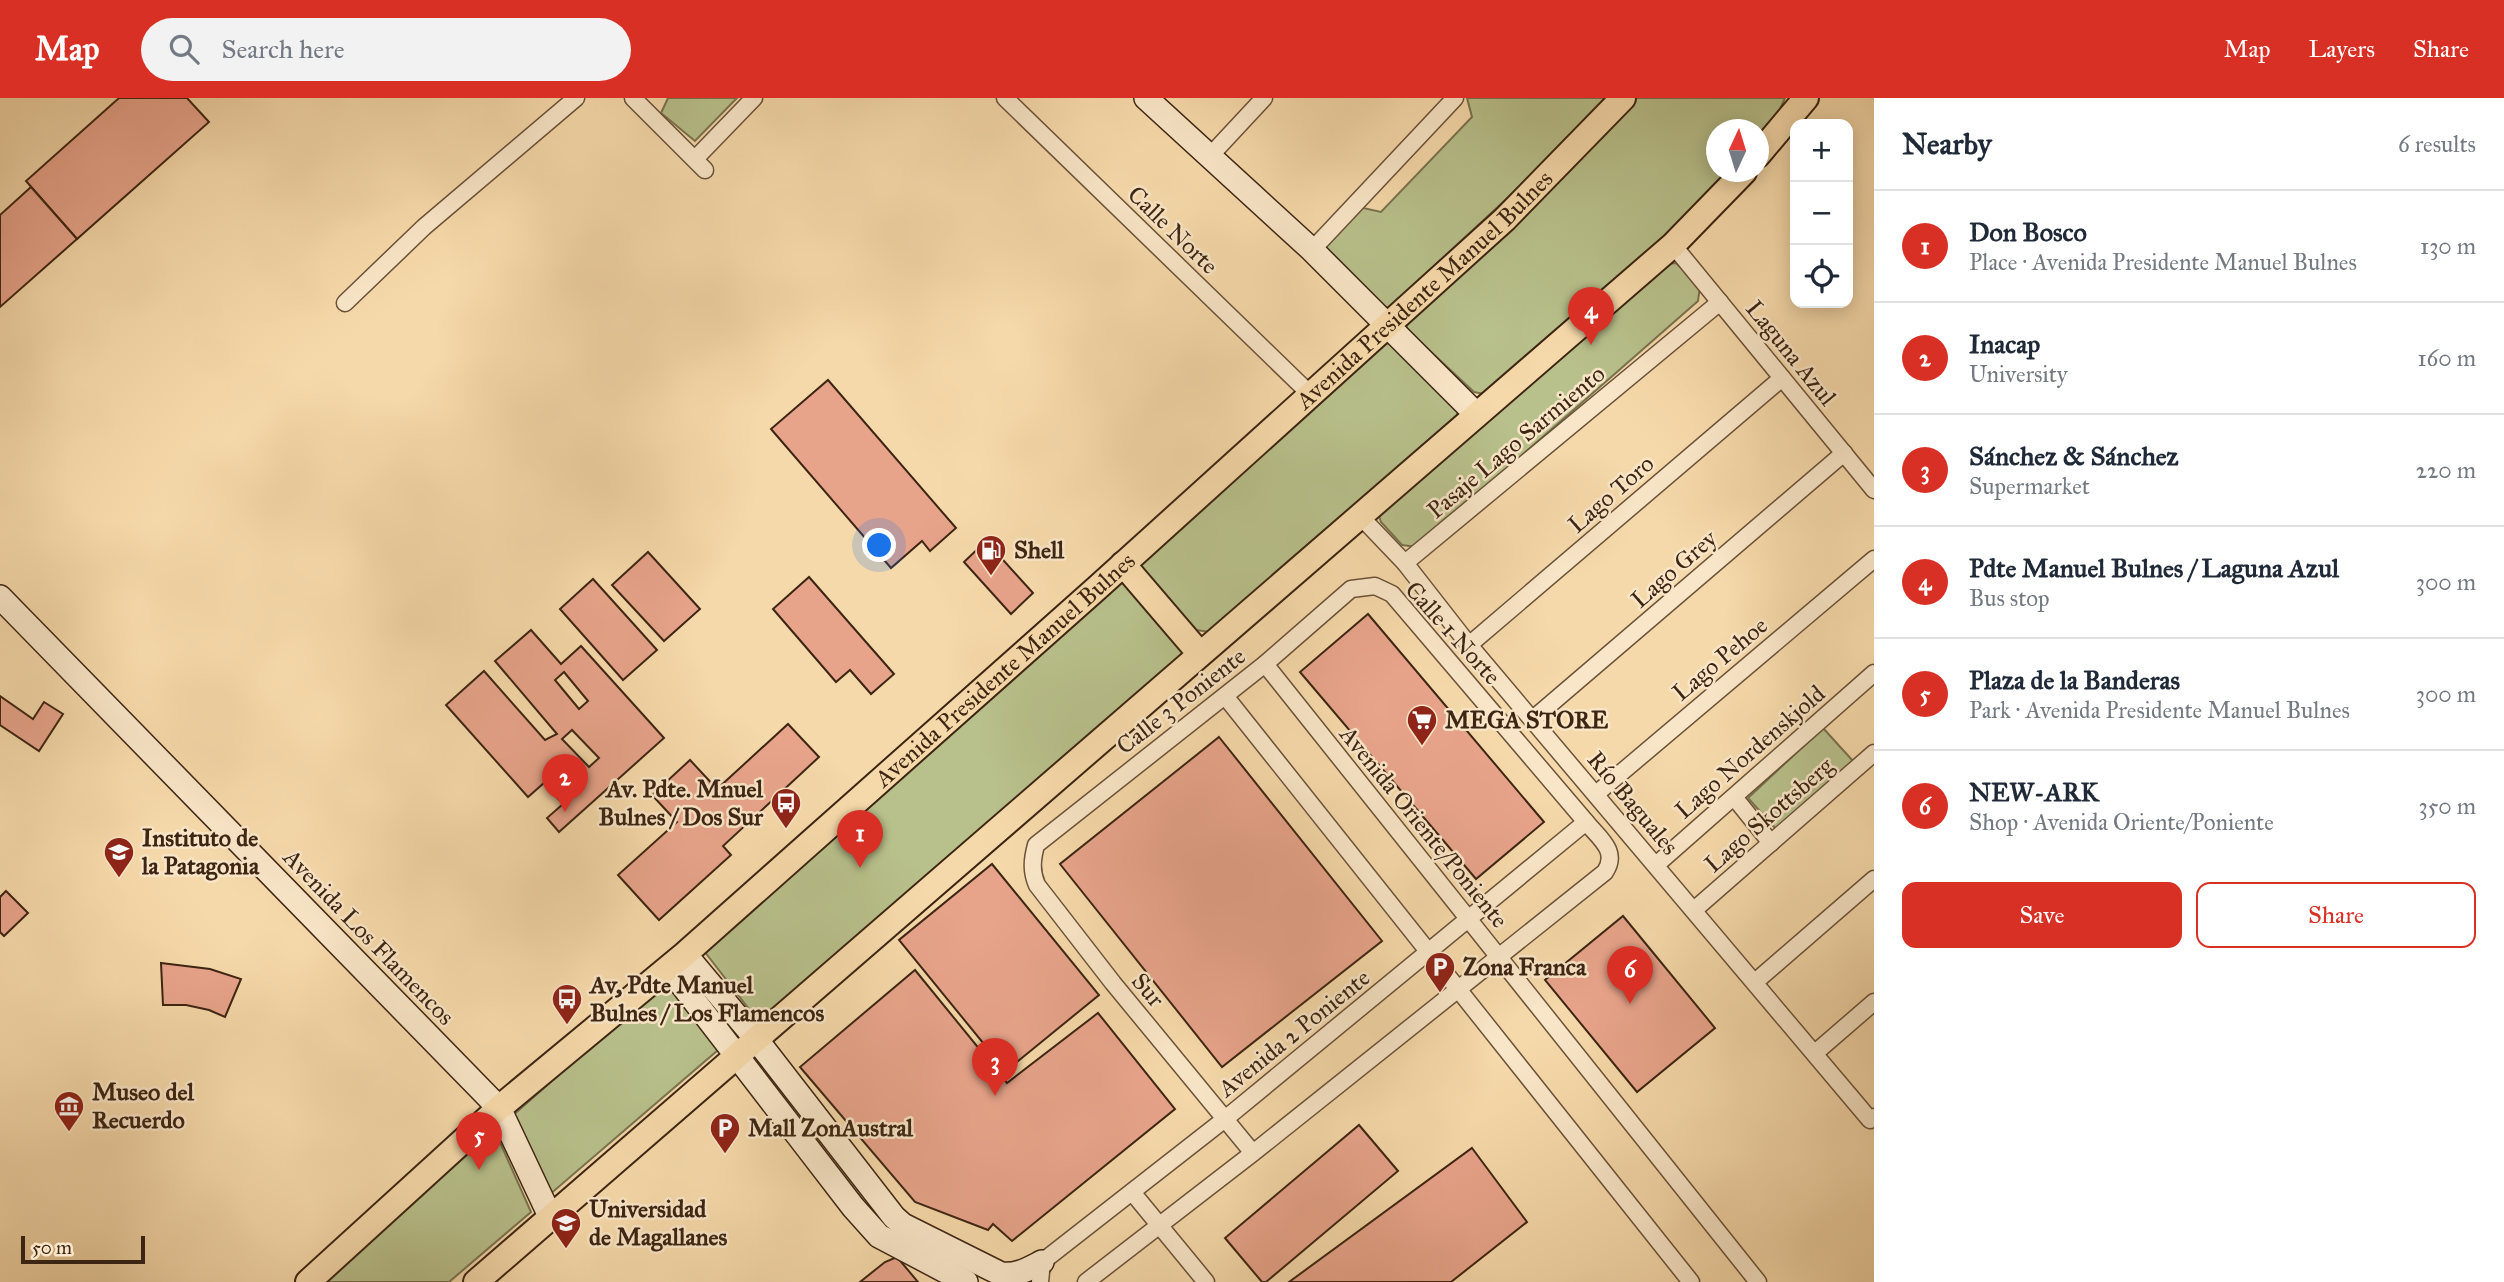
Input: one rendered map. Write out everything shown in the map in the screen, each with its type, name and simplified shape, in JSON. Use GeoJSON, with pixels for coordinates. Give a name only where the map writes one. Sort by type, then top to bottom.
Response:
{"type":"FeatureCollection","features":[{"type":"Feature","properties":{"kind":"main road","name":"Avenida Presidente Manuel Bulnes"},"geometry":{"type":"LineString","coordinates":[[308,1282],[499,1108],[677,961],[1124,564],[1523,202],[1623,98]]}},
{"type":"Feature","properties":{"kind":"main road"},"geometry":{"type":"LineString","coordinates":[[1769,142],[1800,103]]}},
{"type":"Feature","properties":{"kind":"main road"},"geometry":{"type":"LineString","coordinates":[[476,1282],[1673,245],[1734,182]]}},
{"type":"Feature","properties":{"kind":"main road"},"geometry":{"type":"LineString","coordinates":[[1124,564],[1200,654]]}},
{"type":"Feature","properties":{"kind":"street"},"geometry":{"type":"LineString","coordinates":[[345,303],[424,227],[576,98]]}},
{"type":"Feature","properties":{"kind":"street"},"geometry":{"type":"LineString","coordinates":[[633,98],[700,164],[754,98]]}},
{"type":"Feature","properties":{"kind":"street","name":"Calle Norte"},"geometry":{"type":"LineString","coordinates":[[1005,98],[1310,394]]}},
{"type":"Feature","properties":{"kind":"street"},"geometry":{"type":"LineString","coordinates":[[1146,98],[1312,250],[1477,415]]}},
{"type":"Feature","properties":{"kind":"street"},"geometry":{"type":"LineString","coordinates":[[1210,156],[1264,98]]}},
{"type":"Feature","properties":{"kind":"street"},"geometry":{"type":"LineString","coordinates":[[1312,250],[1455,98]]}},
{"type":"Feature","properties":{"kind":"street","name":"Laguna Azul"},"geometry":{"type":"LineString","coordinates":[[1673,245],[1874,490]]}},
{"type":"Feature","properties":{"kind":"street","name":"Pasaje Lago Sarmiento"},"geometry":{"type":"LineString","coordinates":[[1405,563],[1720,302]]}},
{"type":"Feature","properties":{"kind":"street","name":"Lago Toro"},"geometry":{"type":"LineString","coordinates":[[1469,645],[1782,378]]}},
{"type":"Feature","properties":{"kind":"street","name":"Lago Grey"},"geometry":{"type":"LineString","coordinates":[[1533,719],[1844,453]]}},
{"type":"Feature","properties":{"kind":"street","name":"Río Baguales"},"geometry":{"type":"LineString","coordinates":[[1361,517],[1405,563],[1469,645],[1872,1119]]}},
{"type":"Feature","properties":{"kind":"street","name":"Lago Pehoe"},"geometry":{"type":"LineString","coordinates":[[1596,794],[1874,559]]}},
{"type":"Feature","properties":{"kind":"street","name":"Calle 1 Norte"},"geometry":{"type":"LineString","coordinates":[[1351,589],[1375,586],[1392,594],[1611,852],[1611,863],[1605,872],[1498,956]]}},
{"type":"Feature","properties":{"kind":"street","name":"Calle 3 Poniente"},"geometry":{"type":"LineString","coordinates":[[1036,845],[1265,664],[1351,589]]}},
{"type":"Feature","properties":{"kind":"street","name":"Avenida Los Flamencos"},"geometry":{"type":"LineString","coordinates":[[0,597],[499,1108],[550,1216]]}},
{"type":"Feature","properties":{"kind":"street","name":"Avenida Oriente/Poniente"},"geometry":{"type":"LineString","coordinates":[[1265,664],[1756,1282]]}},
{"type":"Feature","properties":{"kind":"street","name":"Lago Nordenskjold"},"geometry":{"type":"LineString","coordinates":[[1656,865],[1874,673]]}},
{"type":"Feature","properties":{"kind":"street"},"geometry":{"type":"LineString","coordinates":[[1225,696],[1691,1282]]}},
{"type":"Feature","properties":{"kind":"street","name":"Lago Skottsberg"},"geometry":{"type":"LineString","coordinates":[[1694,910],[1874,753]]}},
{"type":"Feature","properties":{"kind":"street"},"geometry":{"type":"LineString","coordinates":[[1734,797],[1771,843]]}},
{"type":"Feature","properties":{"kind":"street","name":"Avenida 2 Poniente"},"geometry":{"type":"LineString","coordinates":[[1041,1272],[1132,1192],[1429,953],[1586,822]]}},
{"type":"Feature","properties":{"kind":"street","name":"Sur"},"geometry":{"type":"LineString","coordinates":[[1036,845],[1032,867],[1037,886],[1253,1153]]}},
{"type":"Feature","properties":{"kind":"street"},"geometry":{"type":"LineString","coordinates":[[1755,982],[1874,879]]}},
{"type":"Feature","properties":{"kind":"street"},"geometry":{"type":"LineString","coordinates":[[1086,1282],[1253,1153],[1498,956]]}},
{"type":"Feature","properties":{"kind":"street"},"geometry":{"type":"LineString","coordinates":[[677,961],[755,1039],[903,1225],[1001,1274],[1041,1272]]}},
{"type":"Feature","properties":{"kind":"street"},"geometry":{"type":"LineString","coordinates":[[677,961],[736,1056],[853,1207],[879,1236],[966,1282]]}},
{"type":"Feature","properties":{"kind":"street"},"geometry":{"type":"LineString","coordinates":[[1815,1053],[1874,1002]]}},
{"type":"Feature","properties":{"kind":"street"},"geometry":{"type":"LineString","coordinates":[[1132,1192],[1206,1282]]}},
{"type":"Feature","properties":{"kind":"green space"},"geometry":{"type":"Polygon","coordinates":[[[668,98],[737,98],[695,141],[661,113],[668,98]]]}},
{"type":"Feature","properties":{"kind":"green space"},"geometry":{"type":"Polygon","coordinates":[[[1467,98],[1606,98],[1545,163],[1389,308],[1381,307],[1318,250],[1359,207],[1381,212],[1472,117],[1467,98]]]}},
{"type":"Feature","properties":{"kind":"green space"},"geometry":{"type":"Polygon","coordinates":[[[1637,98],[1785,98],[1769,123],[1769,119],[1706,119],[1706,182],[1720,182],[1704,201],[1484,394],[1474,392],[1413,335],[1407,328],[1407,323],[1637,98]]]}},
{"type":"Feature","properties":{"kind":"green space"},"geometry":{"type":"Polygon","coordinates":[[[1676,263],[1700,286],[1698,301],[1417,547],[1402,545],[1381,522],[1378,513],[1659,265],[1676,263]]]}},
{"type":"Feature","properties":{"kind":"green space"},"geometry":{"type":"Polygon","coordinates":[[[1385,343],[1390,344],[1458,411],[1456,418],[1210,632],[1196,630],[1141,567],[1142,561],[1385,343]]]}},
{"type":"Feature","properties":{"kind":"green space"},"geometry":{"type":"Polygon","coordinates":[[[1115,581],[1124,581],[1184,650],[1183,655],[759,1022],[701,947],[1115,581]]]}},
{"type":"Feature","properties":{"kind":"green space"},"geometry":{"type":"Polygon","coordinates":[[[1823,728],[1853,761],[1776,829],[1748,798],[1823,728]]]}},
{"type":"Feature","properties":{"kind":"green space"},"geometry":{"type":"Polygon","coordinates":[[[665,981],[718,1050],[548,1196],[510,1118],[665,981]]]}},
{"type":"Feature","properties":{"kind":"green space"},"geometry":{"type":"Polygon","coordinates":[[[494,1129],[531,1212],[449,1282],[319,1282],[494,1129]]]}},
{"type":"Feature","properties":{"kind":"building"},"geometry":{"type":"Polygon","coordinates":[[[119,98],[187,98],[209,122],[77,239],[26,181],[119,98]]]}},
{"type":"Feature","properties":{"kind":"building"},"geometry":{"type":"Polygon","coordinates":[[[31,187],[77,239],[0,307],[0,215],[31,187]]]}},
{"type":"Feature","properties":{"kind":"building"},"geometry":{"type":"Polygon","coordinates":[[[828,380],[956,528],[930,551],[922,541],[891,568],[771,429],[828,380]]]}},
{"type":"Feature","properties":{"kind":"building"},"geometry":{"type":"Polygon","coordinates":[[[986,541],[1033,593],[1011,614],[964,562],[986,541]]]}},
{"type":"Feature","properties":{"kind":"building"},"geometry":{"type":"Polygon","coordinates":[[[648,552],[700,609],[664,641],[612,585],[648,552]]]}},
{"type":"Feature","properties":{"kind":"building"},"geometry":{"type":"Polygon","coordinates":[[[809,577],[894,674],[871,694],[850,670],[836,682],[773,609],[809,577]]]}},
{"type":"Feature","properties":{"kind":"building"},"geometry":{"type":"Polygon","coordinates":[[[593,579],[657,650],[623,680],[560,609],[593,579]]]}},
{"type":"Feature","properties":{"kind":"building","name":"MEGA STORE"},"geometry":{"type":"Polygon","coordinates":[[[1368,614],[1544,822],[1476,879],[1300,672],[1368,614]]]}},
{"type":"Feature","properties":{"kind":"building"},"geometry":{"type":"Polygon","coordinates":[[[531,630],[561,664],[581,646],[664,738],[559,832],[547,818],[563,804],[544,783],[528,797],[446,705],[484,671],[545,740],[557,734],[495,661],[531,630]],[[564,672],[555,680],[579,709],[588,701],[564,672]],[[572,730],[562,739],[589,767],[599,758],[572,730]]]}},
{"type":"Feature","properties":{"kind":"building"},"geometry":{"type":"Polygon","coordinates":[[[0,696],[33,719],[44,702],[63,714],[39,751],[0,725],[0,696]]]}},
{"type":"Feature","properties":{"kind":"building"},"geometry":{"type":"Polygon","coordinates":[[[788,724],[819,757],[723,846],[731,855],[659,920],[618,875],[677,822],[652,795],[690,760],[717,789],[788,724]]]}},
{"type":"Feature","properties":{"kind":"building"},"geometry":{"type":"Polygon","coordinates":[[[1219,737],[1382,941],[1222,1067],[1060,864],[1219,737]]]}},
{"type":"Feature","properties":{"kind":"building"},"geometry":{"type":"Polygon","coordinates":[[[992,864],[1099,995],[1006,1071],[899,940],[992,864]]]}},
{"type":"Feature","properties":{"kind":"building"},"geometry":{"type":"Polygon","coordinates":[[[6,891],[28,913],[4,936],[0,932],[0,897],[6,891]]]}},
{"type":"Feature","properties":{"kind":"building"},"geometry":{"type":"Polygon","coordinates":[[[1623,916],[1715,1028],[1637,1092],[1545,980],[1623,916]]]}},
{"type":"Feature","properties":{"kind":"building"},"geometry":{"type":"Polygon","coordinates":[[[161,963],[210,969],[241,979],[225,1017],[186,1005],[163,1005],[161,963]]]}},
{"type":"Feature","properties":{"kind":"building"},"geometry":{"type":"Polygon","coordinates":[[[915,970],[1007,1083],[1098,1013],[1175,1109],[1012,1241],[993,1224],[988,1230],[915,1202],[800,1067],[915,970]]]}},
{"type":"Feature","properties":{"kind":"building"},"geometry":{"type":"Polygon","coordinates":[[[1359,1125],[1398,1171],[1266,1282],[1262,1282],[1225,1238],[1359,1125]]]}},
{"type":"Feature","properties":{"kind":"building"},"geometry":{"type":"Polygon","coordinates":[[[1472,1148],[1527,1222],[1451,1282],[1289,1282],[1472,1148]]]}},
{"type":"Feature","properties":{"kind":"building"},"geometry":{"type":"Polygon","coordinates":[[[897,1257],[918,1282],[860,1282],[885,1262],[897,1257]]]}},
{"type":"Feature","properties":{"kind":"place","name":"Pdte Manuel Bulnes / Laguna Azul"},"geometry":{"type":"Point","coordinates":[1591,345]}},
{"type":"Feature","properties":{"kind":"place","name":"Shell"},"geometry":{"type":"Point","coordinates":[991,577]}},
{"type":"Feature","properties":{"kind":"place","name":"MEGA STORE"},"geometry":{"type":"Point","coordinates":[1422,747]}},
{"type":"Feature","properties":{"kind":"place","name":"Inacap"},"geometry":{"type":"Point","coordinates":[565,812]}},
{"type":"Feature","properties":{"kind":"place","name":"Av. Pdte. Mnuel Bulnes / Dos Sur"},"geometry":{"type":"Point","coordinates":[786,830]}},
{"type":"Feature","properties":{"kind":"place","name":"Don Bosco"},"geometry":{"type":"Point","coordinates":[860,868]}},
{"type":"Feature","properties":{"kind":"place","name":"Instituto de la Patagonia"},"geometry":{"type":"Point","coordinates":[119,879]}},
{"type":"Feature","properties":{"kind":"place","name":"Zona Franca"},"geometry":{"type":"Point","coordinates":[1440,994]}},
{"type":"Feature","properties":{"kind":"place","name":"NEW-ARK"},"geometry":{"type":"Point","coordinates":[1630,1004]}},
{"type":"Feature","properties":{"kind":"place","name":"Av, Pdte Manuel Bulnes / Los Flamencos"},"geometry":{"type":"Point","coordinates":[567,1026]}},
{"type":"Feature","properties":{"kind":"place","name":"Sánchez & Sánchez"},"geometry":{"type":"Point","coordinates":[995,1096]}},
{"type":"Feature","properties":{"kind":"place","name":"Museo del Recuerdo"},"geometry":{"type":"Point","coordinates":[69,1133]}},
{"type":"Feature","properties":{"kind":"place","name":"Mall ZonAustral"},"geometry":{"type":"Point","coordinates":[725,1155]}},
{"type":"Feature","properties":{"kind":"place","name":"Plaza de la Banderas"},"geometry":{"type":"Point","coordinates":[479,1170]}},
{"type":"Feature","properties":{"kind":"place","name":"Universidad de Magallanes"},"geometry":{"type":"Point","coordinates":[566,1250]}}]}
